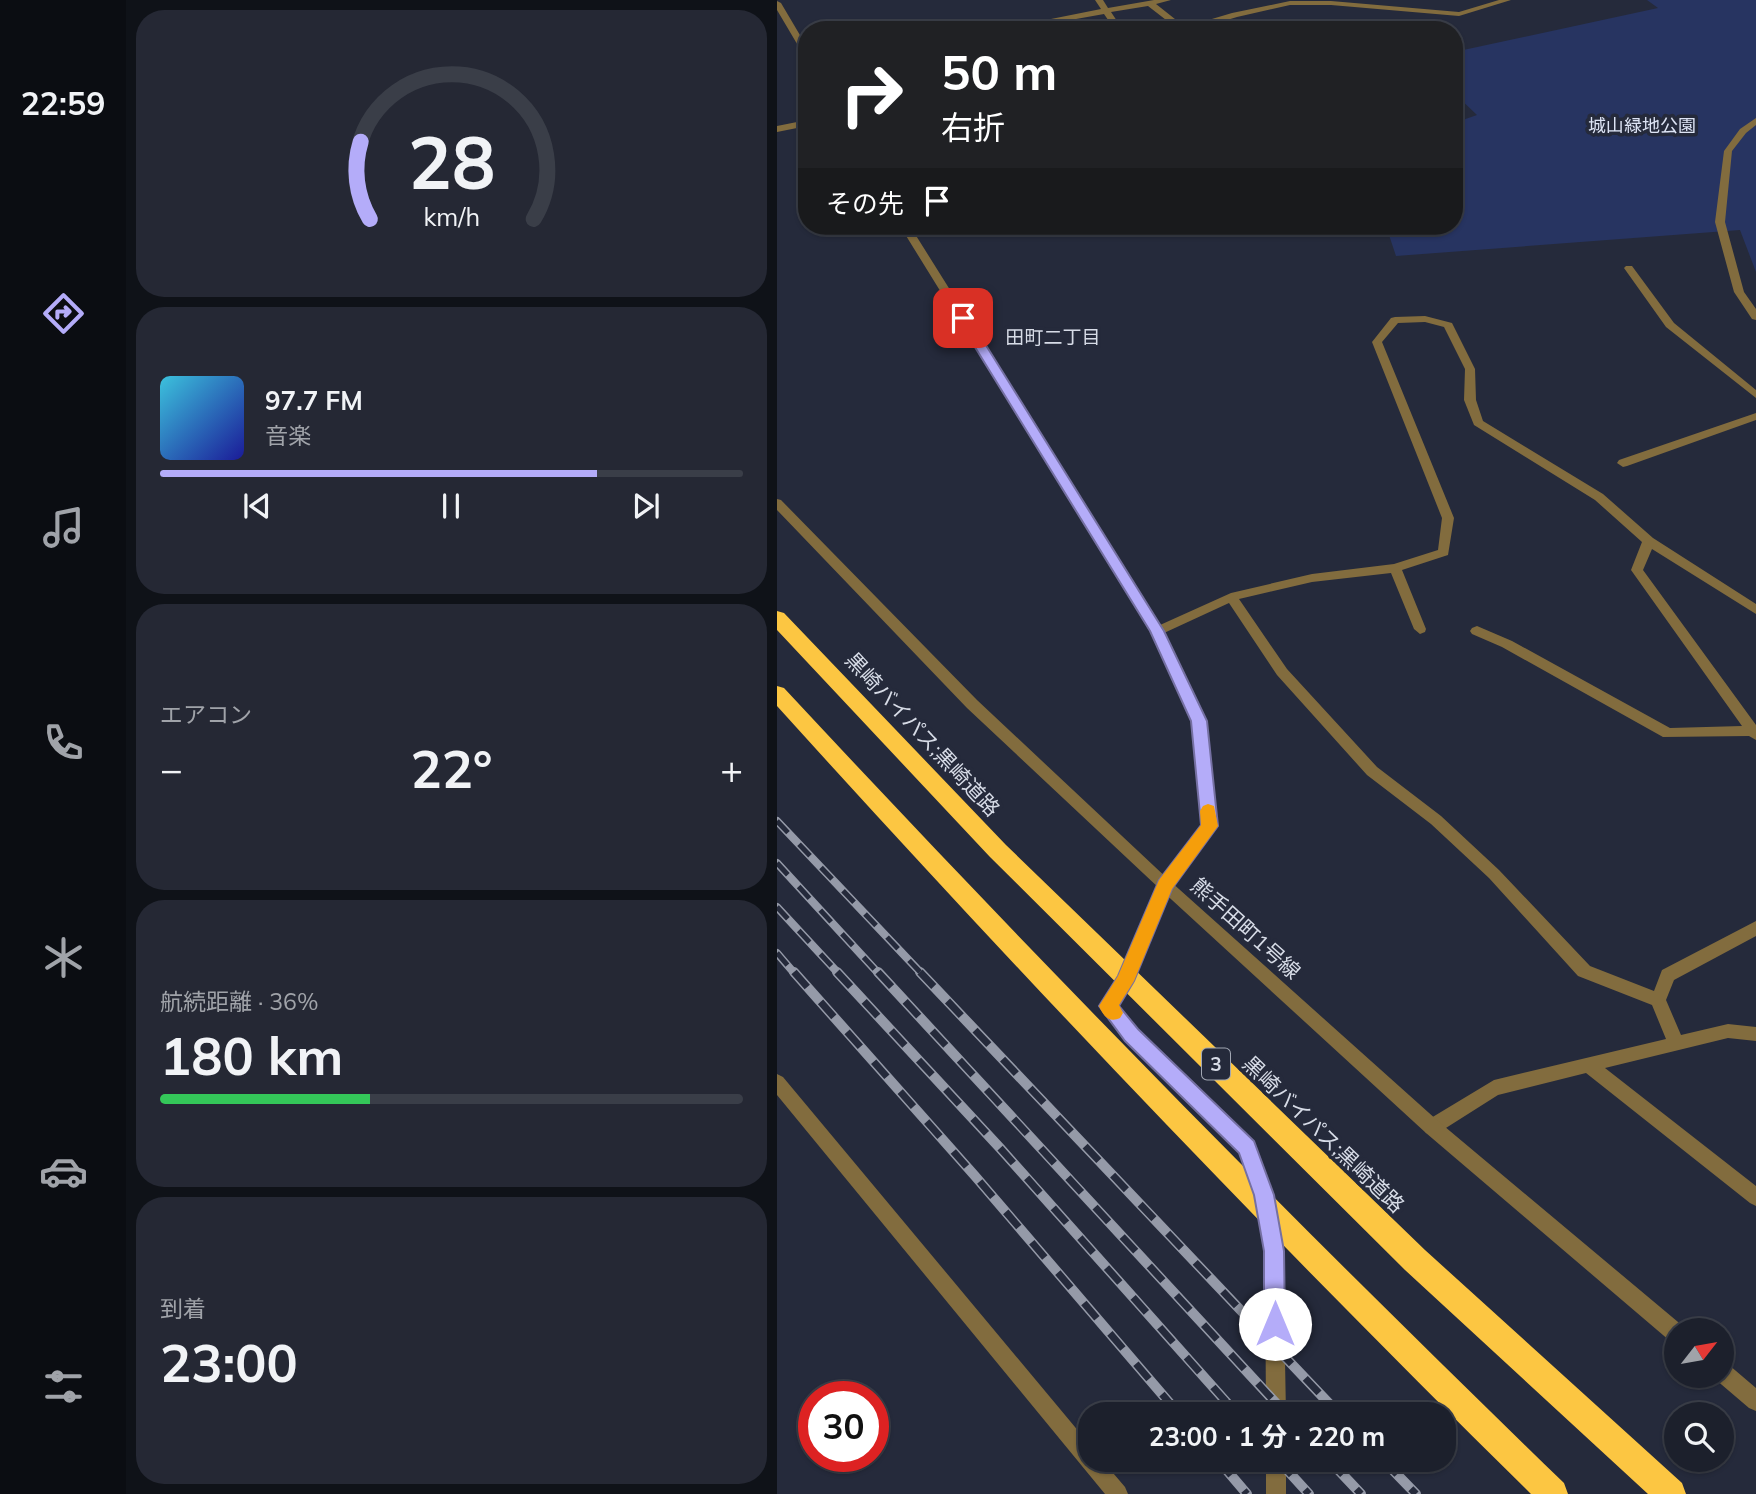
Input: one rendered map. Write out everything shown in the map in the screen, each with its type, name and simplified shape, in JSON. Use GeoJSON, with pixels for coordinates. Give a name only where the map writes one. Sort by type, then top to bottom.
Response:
{"type":"FeatureCollection","features":[{"type":"Feature","properties":{"kind":"highway","name":"黒崎バイパス;黒崎道路"},"geometry":{"type":"LineString","coordinates":[[777,618],[998,851],[1345,1192],[1425,1269],[1671,1494]]}},
{"type":"Feature","properties":{"kind":"highway"},"geometry":{"type":"LineString","coordinates":[[777,693],[968,902],[1371,1318],[1553,1494]]}},
{"type":"Feature","properties":{"kind":"street"},"geometry":{"type":"LineString","coordinates":[[1099,0],[1113,21]]}},
{"type":"Feature","properties":{"kind":"street"},"geometry":{"type":"LineString","coordinates":[[1047,21],[1167,0]]}},
{"type":"Feature","properties":{"kind":"street"},"geometry":{"type":"LineString","coordinates":[[1215,21],[1290,4],[1331,3],[1459,14],[1507,0]]}},
{"type":"Feature","properties":{"kind":"street"},"geometry":{"type":"LineString","coordinates":[[777,3],[798,39]]}},
{"type":"Feature","properties":{"kind":"street"},"geometry":{"type":"LineString","coordinates":[[1149,3],[1172,21]]}},
{"type":"Feature","properties":{"kind":"street"},"geometry":{"type":"LineString","coordinates":[[1756,121],[1728,151],[1720,222],[1739,292],[1756,317]]}},
{"type":"Feature","properties":{"kind":"street"},"geometry":{"type":"LineString","coordinates":[[777,129],[798,125]]}},
{"type":"Feature","properties":{"kind":"street"},"geometry":{"type":"LineString","coordinates":[[911,235],[1157,631],[1199,721],[1210,826],[1165,885],[1125,981],[1108,1006],[1132,1035],[1247,1148],[1264,1195],[1274,1251],[1276,1402]]}},
{"type":"Feature","properties":{"kind":"street"},"geometry":{"type":"LineString","coordinates":[[1629,268],[1670,325],[1756,395]]}},
{"type":"Feature","properties":{"kind":"street"},"geometry":{"type":"LineString","coordinates":[[1157,631],[1231,597],[1312,578],[1395,568],[1444,552],[1448,517],[1377,342],[1395,320],[1425,319],[1448,325],[1470,369],[1470,400],[1478,424],[1599,497],[1649,541],[1756,610]]}},
{"type":"Feature","properties":{"kind":"street"},"geometry":{"type":"LineString","coordinates":[[1623,463],[1756,416]]}},
{"type":"Feature","properties":{"kind":"street","name":"熊手田町1号線"},"geometry":{"type":"LineString","coordinates":[[777,503],[972,704],[1165,885],[1432,1127],[1664,1323]]}},
{"type":"Feature","properties":{"kind":"street"},"geometry":{"type":"LineString","coordinates":[[1649,541],[1637,570],[1755,733]]}},
{"type":"Feature","properties":{"kind":"street"},"geometry":{"type":"LineString","coordinates":[[1395,568],[1420,629]]}},
{"type":"Feature","properties":{"kind":"street"},"geometry":{"type":"LineString","coordinates":[[1231,597],[1282,672],[1372,771],[1436,820],[1494,874],[1584,971],[1658,1000]]}},
{"type":"Feature","properties":{"kind":"street"},"geometry":{"type":"LineString","coordinates":[[1476,631],[1507,643],[1668,733],[1755,733]]}},
{"type":"Feature","properties":{"kind":"street"},"geometry":{"type":"LineString","coordinates":[[1676,1044],[1658,1000],[1668,975],[1756,928]]}},
{"type":"Feature","properties":{"kind":"street"},"geometry":{"type":"LineString","coordinates":[[1432,1127],[1494,1088],[1728,1031],[1756,1034]]}},
{"type":"Feature","properties":{"kind":"street"},"geometry":{"type":"LineString","coordinates":[[1589,1066],[1756,1197]]}},
{"type":"Feature","properties":{"kind":"street"},"geometry":{"type":"LineString","coordinates":[[777,1082],[1118,1494]]}},
{"type":"Feature","properties":{"kind":"street"},"geometry":{"type":"LineString","coordinates":[[1734,1382],[1756,1401]]}},
{"type":"Feature","properties":{"kind":"street"},"geometry":{"type":"LineString","coordinates":[[1276,1472],[1276,1494]]}},
{"type":"Feature","properties":{"kind":"green space","name":"城山緑地公園"},"geometry":{"type":"Polygon","coordinates":[[[1647,0],[1756,0],[1756,272],[1740,230],[1396,256],[1389,235],[1463,235],[1463,120],[1477,115],[1463,102],[1463,50],[1658,8],[1647,0]]]}},
{"type":"Feature","properties":{"kind":"railway"},"geometry":{"type":"LineString","coordinates":[[777,821],[922,974]]}},
{"type":"Feature","properties":{"kind":"railway"},"geometry":{"type":"LineString","coordinates":[[777,863],[879,974]]}},
{"type":"Feature","properties":{"kind":"railway"},"geometry":{"type":"LineString","coordinates":[[777,907],[839,974]]}},
{"type":"Feature","properties":{"kind":"railway"},"geometry":{"type":"LineString","coordinates":[[777,953],[795,974]]}},
{"type":"Feature","properties":{"kind":"railway"},"geometry":{"type":"LineString","coordinates":[[794,972],[975,1176],[1169,1402]]}},
{"type":"Feature","properties":{"kind":"railway"},"geometry":{"type":"LineString","coordinates":[[837,972],[1000,1148],[1226,1402]]}},
{"type":"Feature","properties":{"kind":"railway"},"geometry":{"type":"LineString","coordinates":[[878,972],[1275,1402]]}},
{"type":"Feature","properties":{"kind":"railway"},"geometry":{"type":"LineString","coordinates":[[920,972],[1328,1402]]}},
{"type":"Feature","properties":{"kind":"railway"},"geometry":{"type":"LineString","coordinates":[[1228,1472],[1247,1494]]}},
{"type":"Feature","properties":{"kind":"railway"},"geometry":{"type":"LineString","coordinates":[[1289,1472],[1309,1494]]}},
{"type":"Feature","properties":{"kind":"railway"},"geometry":{"type":"LineString","coordinates":[[1340,1472],[1361,1494]]}},
{"type":"Feature","properties":{"kind":"railway"},"geometry":{"type":"LineString","coordinates":[[1395,1472],[1416,1494]]}},
{"type":"Feature","properties":{"kind":"slow traffic"},"geometry":{"type":"LineString","coordinates":[[1113,1013],[1108,1006],[1125,981],[1165,885],[1210,826],[1208,811]]}},
{"type":"Feature","properties":{"kind":"district","name":"田町二丁目"},"geometry":{"type":"Point","coordinates":[1053,337]}},
{"type":"Feature","properties":{"kind":"route"},"geometry":{"type":"LineString","coordinates":[[963,318],[1157,631],[1199,721],[1210,826],[1165,885],[1125,981],[1108,1006],[1132,1035],[1247,1148],[1264,1195],[1274,1251],[1275,1324]]}}]}
